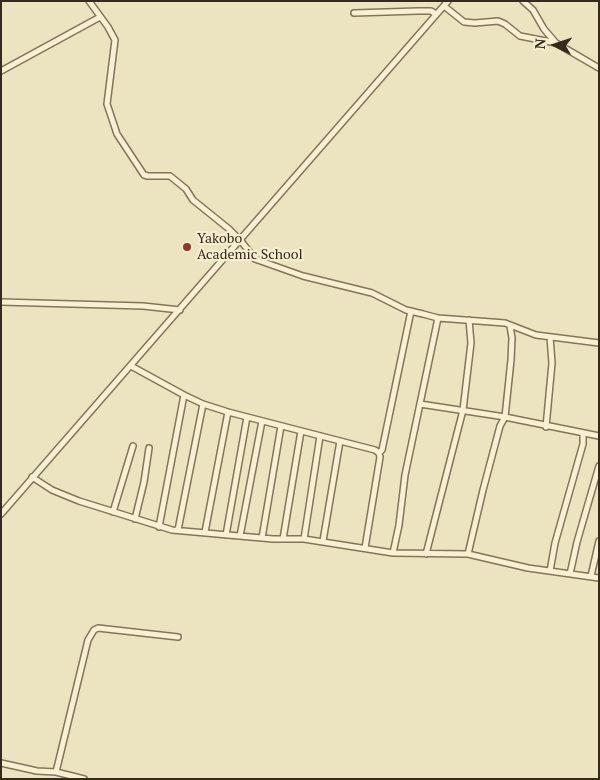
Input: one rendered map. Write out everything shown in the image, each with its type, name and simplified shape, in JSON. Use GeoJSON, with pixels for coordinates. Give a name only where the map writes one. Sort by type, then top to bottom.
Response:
{"type":"FeatureCollection","features":[{"type":"Feature","properties":{"kind":"street"},"geometry":{"type":"LineString","coordinates":[[89,1],[112,34],[114,40],[107,104],[117,134],[144,175],[170,176],[186,189],[193,200],[241,241],[251,256],[260,262],[304,276],[372,293],[411,311],[438,318],[505,323],[536,335],[599,343]]}},
{"type":"Feature","properties":{"kind":"street"},"geometry":{"type":"LineString","coordinates":[[523,1],[533,10],[544,29],[556,43]]}},
{"type":"Feature","properties":{"kind":"street"},"geometry":{"type":"LineString","coordinates":[[1,514],[446,4],[464,22],[498,21],[520,36],[556,43],[599,68]]}},
{"type":"Feature","properties":{"kind":"street"},"geometry":{"type":"LineString","coordinates":[[354,13],[430,11],[436,14]]}},
{"type":"Feature","properties":{"kind":"street"},"geometry":{"type":"LineString","coordinates":[[1,71],[100,17]]}},
{"type":"Feature","properties":{"kind":"street"},"geometry":{"type":"LineString","coordinates":[[1,302],[108,304],[180,310]]}},
{"type":"Feature","properties":{"kind":"street"},"geometry":{"type":"LineString","coordinates":[[365,548],[380,457],[379,453],[382,450],[411,311]]}},
{"type":"Feature","properties":{"kind":"street"},"geometry":{"type":"LineString","coordinates":[[393,553],[399,526],[405,475],[438,318]]}},
{"type":"Feature","properties":{"kind":"street"},"geometry":{"type":"LineString","coordinates":[[426,554],[463,410],[471,343],[469,320]]}},
{"type":"Feature","properties":{"kind":"street"},"geometry":{"type":"LineString","coordinates":[[468,554],[500,426],[505,417],[511,360],[512,338],[510,326]]}},
{"type":"Feature","properties":{"kind":"street"},"geometry":{"type":"LineString","coordinates":[[546,427],[552,363],[550,337]]}},
{"type":"Feature","properties":{"kind":"street"},"geometry":{"type":"LineString","coordinates":[[131,366],[203,404],[375,450],[379,453]]}},
{"type":"Feature","properties":{"kind":"street"},"geometry":{"type":"LineString","coordinates":[[159,527],[184,395]]}},
{"type":"Feature","properties":{"kind":"street"},"geometry":{"type":"LineString","coordinates":[[178,530],[203,404]]}},
{"type":"Feature","properties":{"kind":"street"},"geometry":{"type":"LineString","coordinates":[[420,404],[505,417],[546,427],[599,436]]}},
{"type":"Feature","properties":{"kind":"street"},"geometry":{"type":"LineString","coordinates":[[205,532],[228,412]]}},
{"type":"Feature","properties":{"kind":"street"},"geometry":{"type":"LineString","coordinates":[[226,535],[248,417]]}},
{"type":"Feature","properties":{"kind":"street"},"geometry":{"type":"LineString","coordinates":[[240,536],[262,421]]}},
{"type":"Feature","properties":{"kind":"street"},"geometry":{"type":"LineString","coordinates":[[262,538],[281,426]]}},
{"type":"Feature","properties":{"kind":"street"},"geometry":{"type":"LineString","coordinates":[[283,539],[301,431]]}},
{"type":"Feature","properties":{"kind":"street"},"geometry":{"type":"LineString","coordinates":[[550,571],[555,543],[583,444],[583,432]]}},
{"type":"Feature","properties":{"kind":"street"},"geometry":{"type":"LineString","coordinates":[[304,539],[320,436]]}},
{"type":"Feature","properties":{"kind":"street"},"geometry":{"type":"LineString","coordinates":[[324,541],[340,441]]}},
{"type":"Feature","properties":{"kind":"street"},"geometry":{"type":"LineString","coordinates":[[113,512],[133,446]]}},
{"type":"Feature","properties":{"kind":"street"},"geometry":{"type":"LineString","coordinates":[[134,519],[144,482],[149,448]]}},
{"type":"Feature","properties":{"kind":"street"},"geometry":{"type":"LineString","coordinates":[[570,574],[577,542],[599,466]]}},
{"type":"Feature","properties":{"kind":"street"},"geometry":{"type":"LineString","coordinates":[[32,477],[57,493],[159,527],[226,535],[324,541],[393,553],[468,554],[528,568],[599,578]]}},
{"type":"Feature","properties":{"kind":"street"},"geometry":{"type":"LineString","coordinates":[[591,576],[599,541]]}},
{"type":"Feature","properties":{"kind":"street"},"geometry":{"type":"LineString","coordinates":[[56,772],[88,640],[94,630],[98,628],[178,637]]}},
{"type":"Feature","properties":{"kind":"street"},"geometry":{"type":"LineString","coordinates":[[1,763],[37,771],[56,772],[84,779]]}},
{"type":"Feature","properties":{"kind":"place","name":"Yakobo Academic School"},"geometry":{"type":"Point","coordinates":[187,247]}}]}
